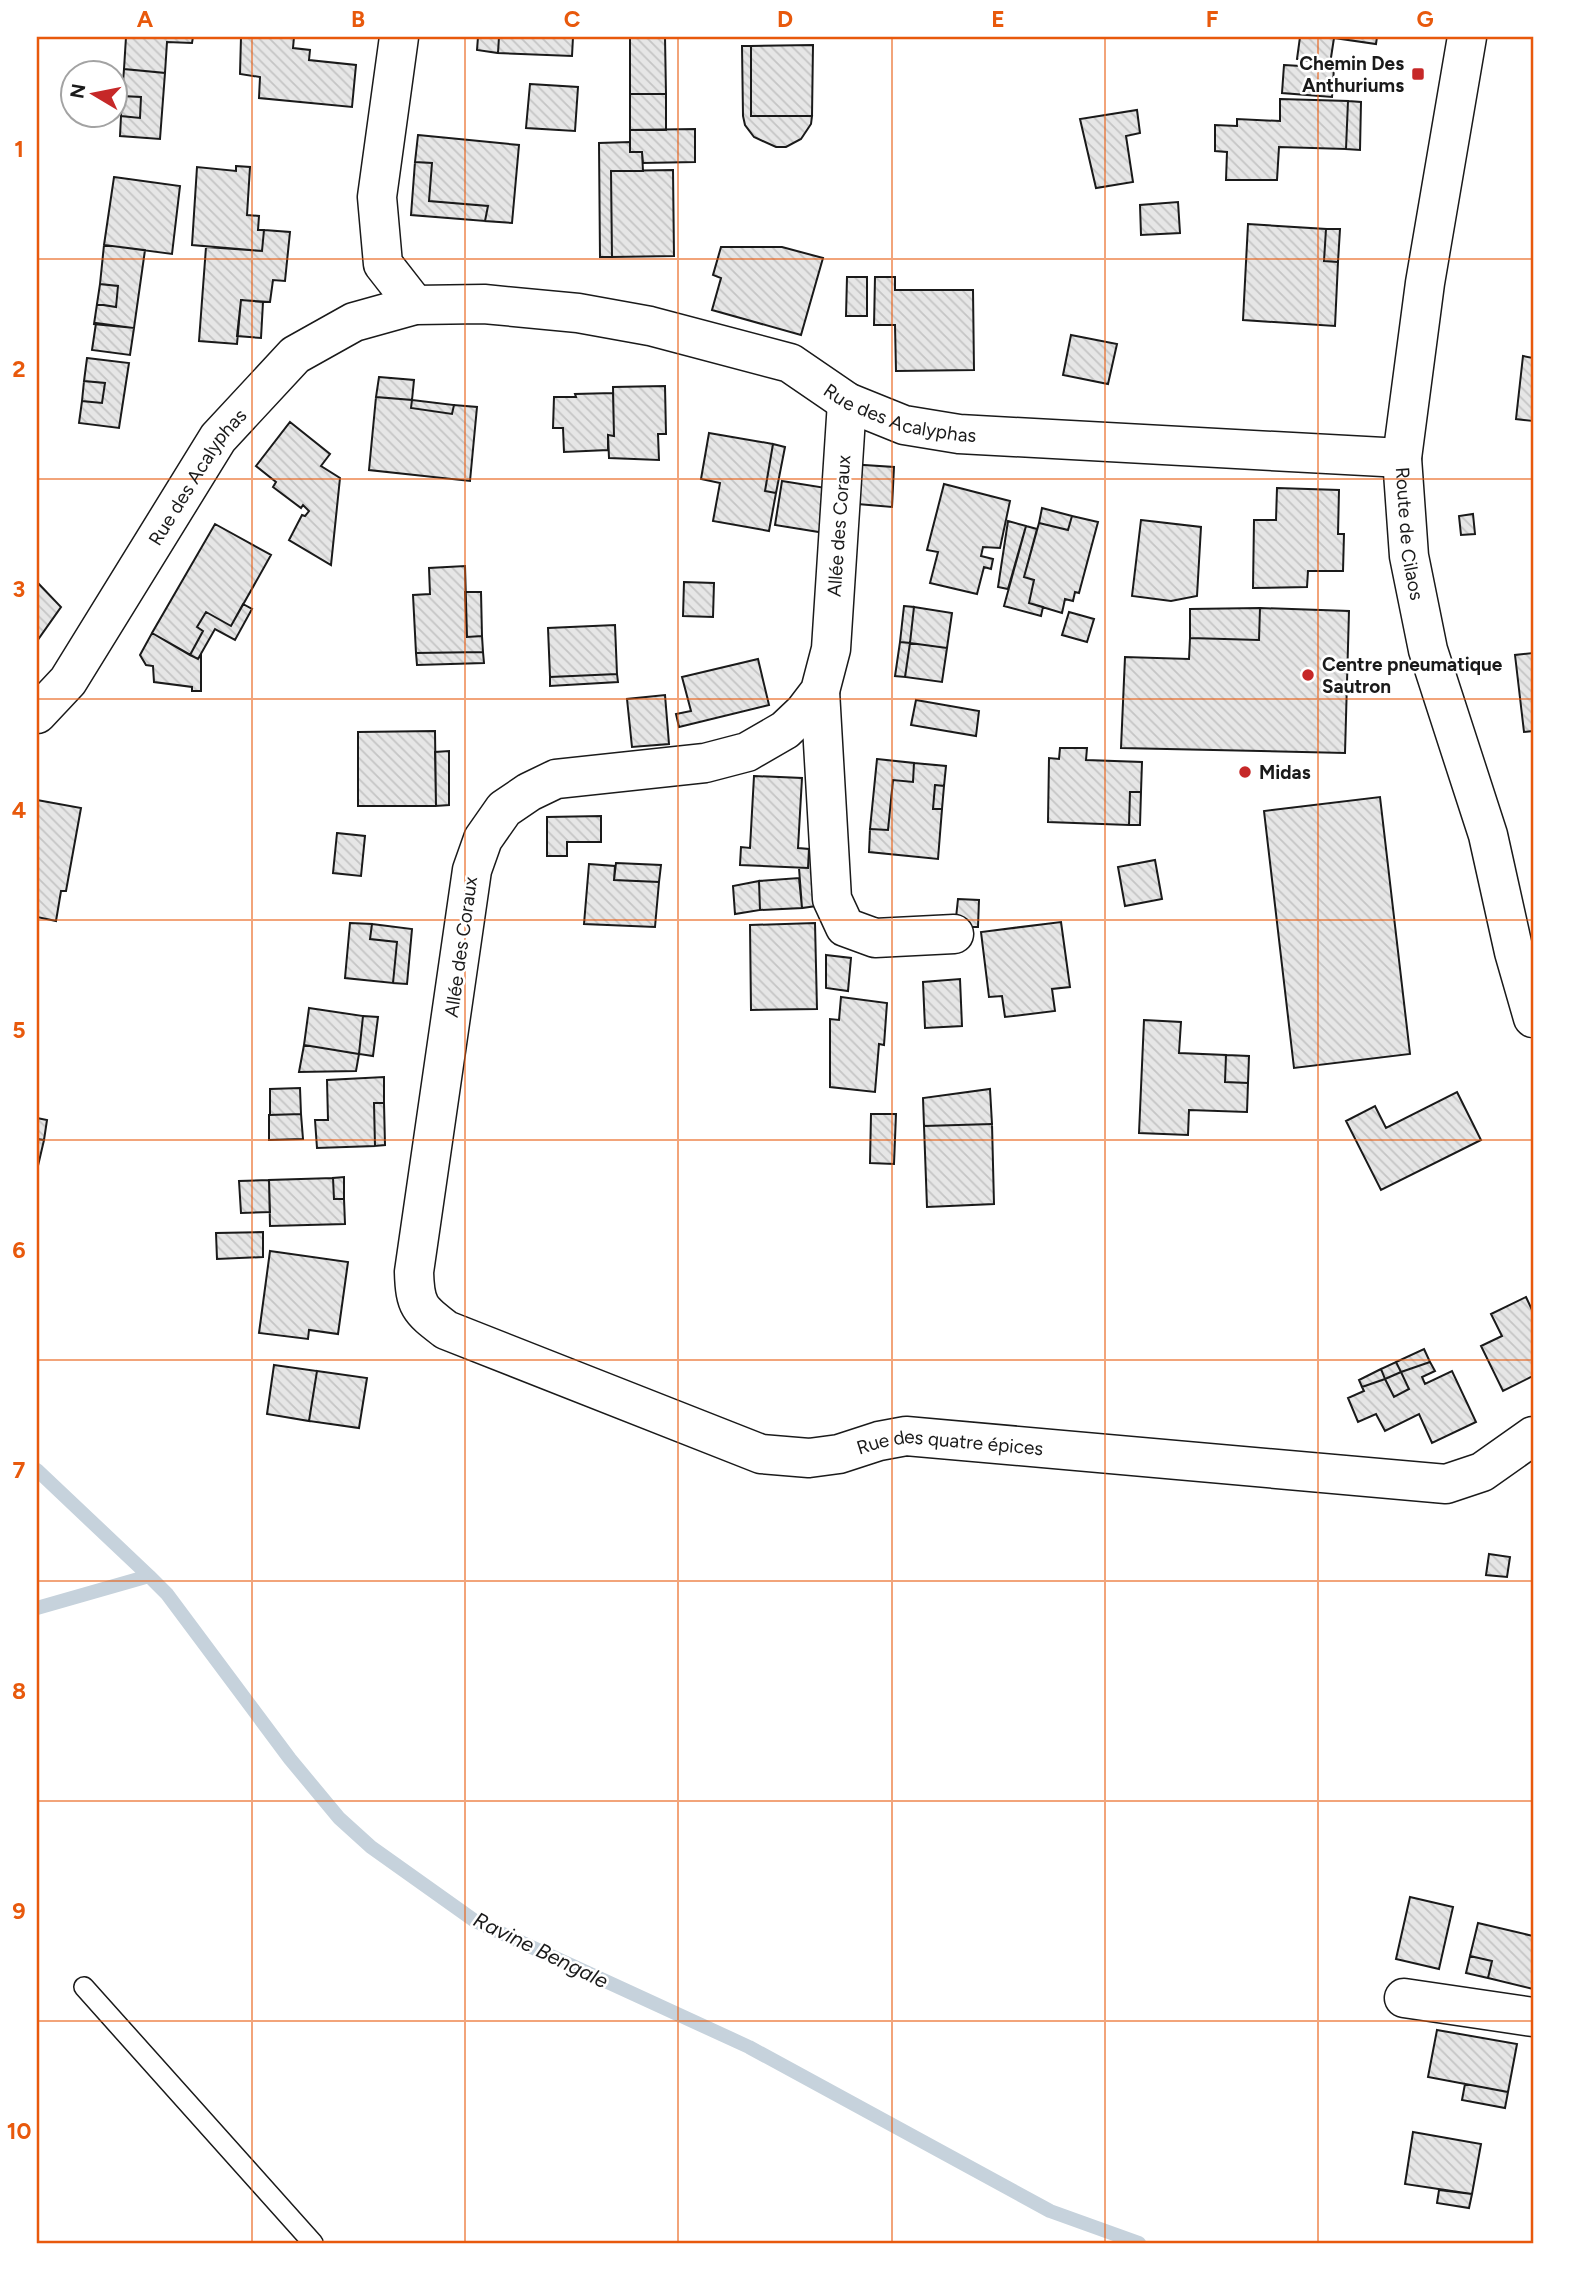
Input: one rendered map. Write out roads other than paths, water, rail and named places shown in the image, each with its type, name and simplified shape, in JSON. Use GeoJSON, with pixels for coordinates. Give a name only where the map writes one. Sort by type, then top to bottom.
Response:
{"type":"FeatureCollection","features":[{"type":"Feature","properties":{"kind":"street"},"geometry":{"type":"LineString","coordinates":[[399,37],[377,197],[383,264],[415,305]]}},
{"type":"Feature","properties":{"kind":"street","name":"Route de Cilaos"},"geometry":{"type":"LineString","coordinates":[[1467,37],[1425,283],[1402,458],[1409,556],[1427,650],[1488,835],[1514,952],[1533,1018]]}},
{"type":"Feature","properties":{"kind":"street","name":"Rue des Acalyphas"},"geometry":{"type":"LineString","coordinates":[[37,715],[68,681],[218,438],[295,355],[354,322],[415,305],[484,304],[578,313],[650,326],[790,363],[847,402],[904,425],[959,434],[1402,458]]}},
{"type":"Feature","properties":{"kind":"street","name":"Allée des Coraux"},"geometry":{"type":"LineString","coordinates":[[847,402],[831,649],[820,691],[832,899],[845,927],[874,938],[954,934]]}},
{"type":"Feature","properties":{"kind":"street","name":"Allée des Coraux"},"geometry":{"type":"LineString","coordinates":[[414,1272],[472,870],[483,839],[504,809],[529,792],[556,779],[705,763],[747,752],[785,730],[804,712],[820,691]]}},
{"type":"Feature","properties":{"kind":"street","name":"Rue des quatre épices"},"geometry":{"type":"LineString","coordinates":[[414,1272],[414,1291],[423,1312],[446,1330],[761,1454],[819,1457],[906,1436],[1446,1484],[1482,1472],[1533,1436]]}},
{"type":"Feature","properties":{"kind":"street"},"geometry":{"type":"LineString","coordinates":[[1404,1998],[1533,2017]]}},
{"type":"Feature","properties":{"kind":"lane"},"geometry":{"type":"LineString","coordinates":[[84,1987],[313,2243]]}},
{"type":"Feature","properties":{"kind":"waterway"},"geometry":{"type":"LineString","coordinates":[[37,1470],[149,1576]]}},
{"type":"Feature","properties":{"kind":"waterway","name":"Ravine Bengale"},"geometry":{"type":"LineString","coordinates":[[37,1608],[149,1576],[167,1594],[290,1759],[339,1818],[371,1847],[475,1921],[749,2047],[1050,2211],[1139,2243]]}},
{"type":"Feature","properties":{"kind":"place","name":"Chemin Des Anthuriums"},"geometry":{"type":"Point","coordinates":[1418,74]}},
{"type":"Feature","properties":{"kind":"place","name":"Centre pneumatique Sautron"},"geometry":{"type":"Point","coordinates":[1308,675]}},
{"type":"Feature","properties":{"kind":"place","name":"Midas"},"geometry":{"type":"Point","coordinates":[1245,772]}}]}
